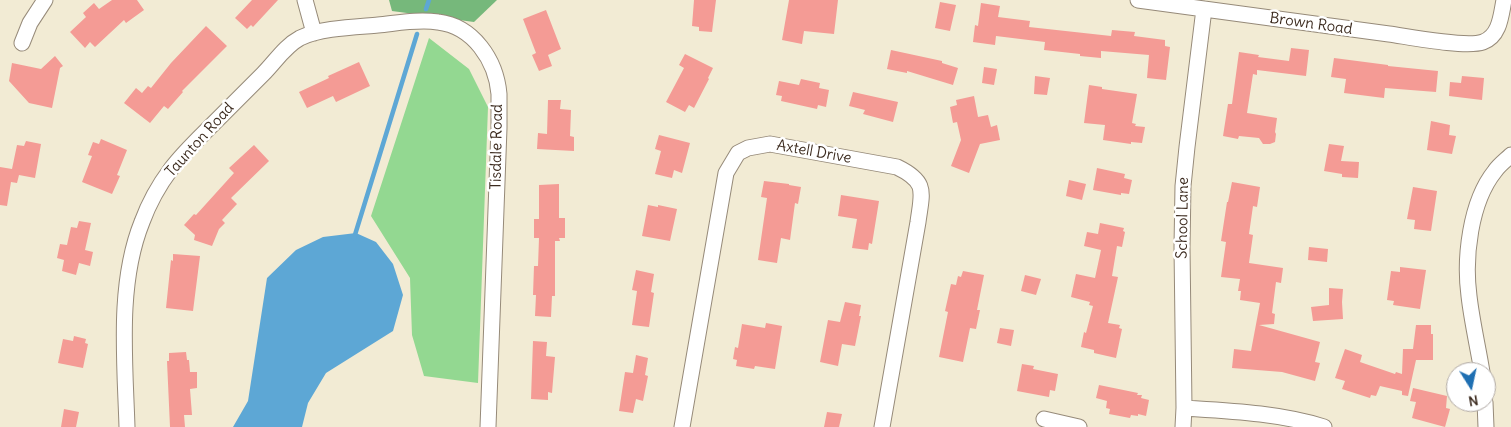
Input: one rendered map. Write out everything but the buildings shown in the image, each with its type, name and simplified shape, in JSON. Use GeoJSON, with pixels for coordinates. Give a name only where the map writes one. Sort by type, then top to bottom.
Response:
{"type":"FeatureCollection","features":[{"type":"Feature","properties":{"kind":"street"},"geometry":{"type":"LineString","coordinates":[[22,43],[30,23],[45,0]]}},
{"type":"Feature","properties":{"kind":"street"},"geometry":{"type":"LineString","coordinates":[[305,0],[314,33]]}},
{"type":"Feature","properties":{"kind":"street","name":"Brown Road"},"geometry":{"type":"LineString","coordinates":[[1138,0],[1462,44],[1477,44],[1494,34],[1498,28],[1504,0]]}},
{"type":"Feature","properties":{"kind":"street","name":"School Lane"},"geometry":{"type":"LineString","coordinates":[[1183,427],[1183,186],[1204,9]]}},
{"type":"Feature","properties":{"kind":"street","name":"Tisdale Road"},"geometry":{"type":"LineString","coordinates":[[314,33],[351,27],[418,21],[440,22],[471,35],[484,50],[492,66],[499,92],[499,128],[488,427]]}},
{"type":"Feature","properties":{"kind":"street","name":"Taunton Road"},"geometry":{"type":"LineString","coordinates":[[127,427],[125,340],[127,287],[133,250],[150,204],[170,169],[190,146],[272,65],[290,44],[314,33]]}},
{"type":"Feature","properties":{"kind":"street","name":"Axtell Drive"},"geometry":{"type":"LineString","coordinates":[[682,427],[726,173],[738,153],[748,148],[770,144],[897,167],[907,172],[920,184],[922,191],[918,222],[882,427]]}},
{"type":"Feature","properties":{"kind":"street"},"geometry":{"type":"LineString","coordinates":[[1480,362],[1469,295],[1467,270],[1472,226],[1483,189],[1495,171],[1511,155]]}},
{"type":"Feature","properties":{"kind":"street"},"geometry":{"type":"LineString","coordinates":[[1184,408],[1292,418],[1324,427]]}},
{"type":"Feature","properties":{"kind":"street"},"geometry":{"type":"LineString","coordinates":[[1485,412],[1486,427]]}},
{"type":"Feature","properties":{"kind":"street"},"geometry":{"type":"LineString","coordinates":[[1044,419],[1079,427]]}},
{"type":"Feature","properties":{"kind":"green space"},"geometry":{"type":"Polygon","coordinates":[[[389,0],[497,0],[474,22],[392,11],[389,0]]]}},
{"type":"Feature","properties":{"kind":"green space"},"geometry":{"type":"Polygon","coordinates":[[[429,38],[469,69],[488,107],[478,383],[424,376],[412,335],[410,278],[371,216],[429,38]]]}},
{"type":"Feature","properties":{"kind":"water"},"geometry":{"type":"Polygon","coordinates":[[[356,233],[376,242],[393,264],[403,295],[393,331],[326,373],[308,403],[302,427],[233,427],[248,401],[267,278],[296,250],[323,237],[356,233]]]}},
{"type":"Feature","properties":{"kind":"waterway"},"geometry":{"type":"LineString","coordinates":[[426,9],[429,0]]}},
{"type":"Feature","properties":{"kind":"waterway"},"geometry":{"type":"LineString","coordinates":[[354,238],[417,34]]}}]}
